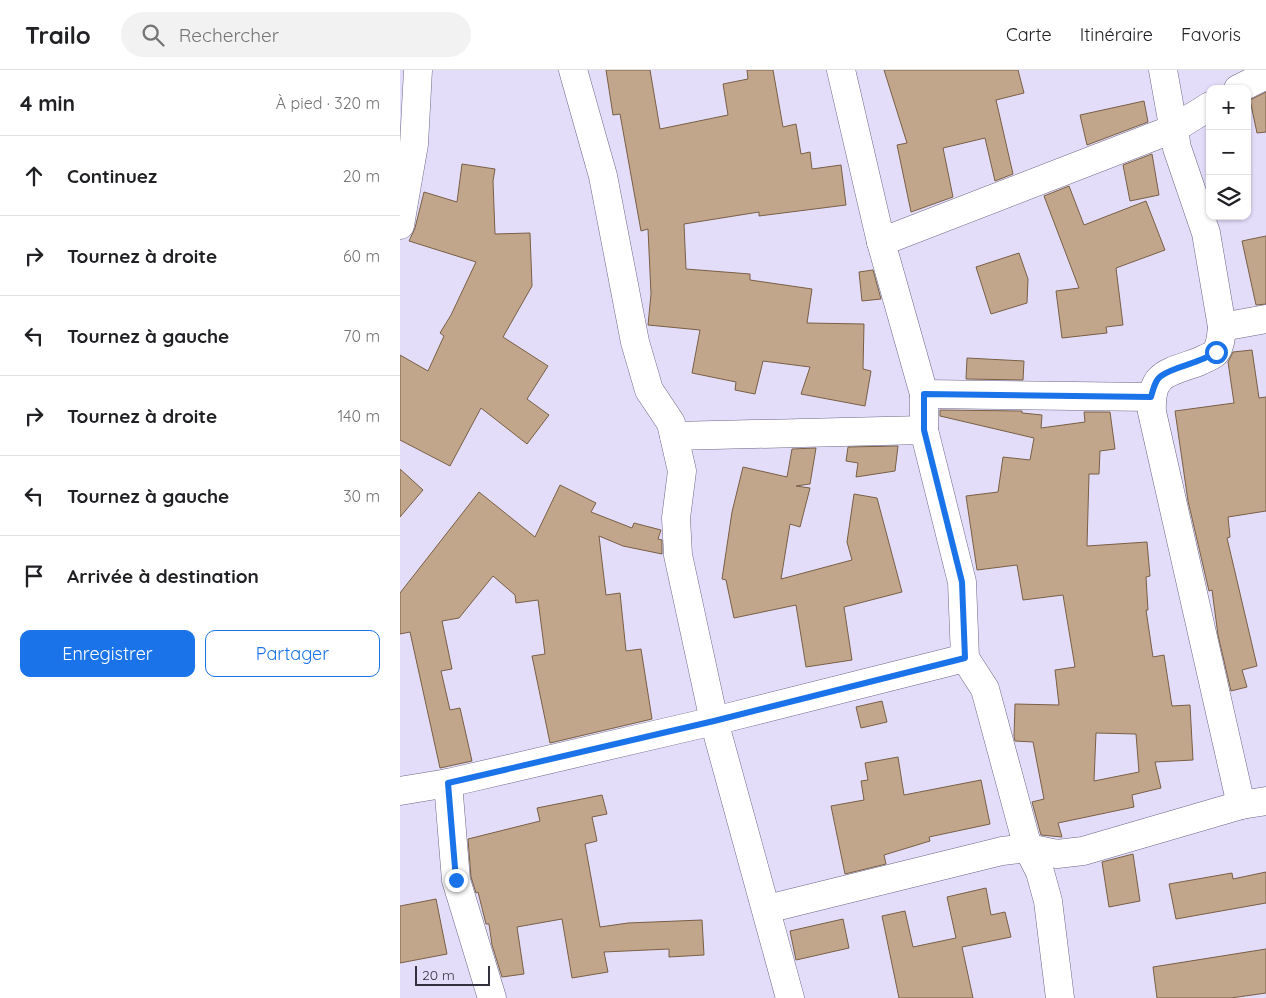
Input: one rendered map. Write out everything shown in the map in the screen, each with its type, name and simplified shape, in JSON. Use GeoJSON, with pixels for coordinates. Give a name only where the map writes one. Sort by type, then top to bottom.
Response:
{"type":"FeatureCollection","features":[{"type":"Feature","properties":{"kind":"street"},"geometry":{"type":"LineString","coordinates":[[400,226],[414,144],[418,70]]}},
{"type":"Feature","properties":{"kind":"street"},"geometry":{"type":"LineString","coordinates":[[573,70],[603,176],[635,342],[649,390],[671,423],[682,471],[676,518],[678,555],[714,721],[790,998]]}},
{"type":"Feature","properties":{"kind":"street"},"geometry":{"type":"LineString","coordinates":[[841,70],[881,242],[924,394],[924,430],[962,582],[965,658],[986,689],[1028,848],[1040,872],[1048,901],[1060,998]]}},
{"type":"Feature","properties":{"kind":"street"},"geometry":{"type":"LineString","coordinates":[[767,909],[1002,851],[1028,848],[1058,854],[1083,851],[1254,803],[1153,386],[1160,376],[1207,358],[1216,352],[1221,340],[1222,327],[1206,233],[1177,148],[1163,70]]}},
{"type":"Feature","properties":{"kind":"street"},"geometry":{"type":"LineString","coordinates":[[1246,85],[1266,75]]}},
{"type":"Feature","properties":{"kind":"street"},"geometry":{"type":"LineString","coordinates":[[881,242],[1173,129],[1206,108]]}},
{"type":"Feature","properties":{"kind":"street"},"geometry":{"type":"LineString","coordinates":[[1222,327],[1266,319]]}},
{"type":"Feature","properties":{"kind":"street"},"geometry":{"type":"LineString","coordinates":[[924,394],[1157,402]]}},
{"type":"Feature","properties":{"kind":"street"},"geometry":{"type":"LineString","coordinates":[[674,436],[924,430]]}},
{"type":"Feature","properties":{"kind":"street"},"geometry":{"type":"LineString","coordinates":[[400,791],[448,783],[714,721],[965,658]]}},
{"type":"Feature","properties":{"kind":"street"},"geometry":{"type":"LineString","coordinates":[[448,783],[456,880],[492,998]]}},
{"type":"Feature","properties":{"kind":"building"},"geometry":{"type":"Polygon","coordinates":[[[606,70],[650,70],[660,129],[728,115],[723,84],[748,79],[747,70],[773,70],[783,127],[796,124],[801,154],[810,152],[812,169],[841,165],[846,205],[759,216],[759,212],[684,224],[686,269],[750,274],[750,280],[812,289],[807,323],[864,324],[863,369],[871,371],[865,406],[801,394],[810,367],[763,361],[755,394],[735,390],[736,382],[692,373],[700,330],[648,325],[651,294],[648,229],[641,231],[620,114],[613,115],[606,70]]]}},
{"type":"Feature","properties":{"kind":"building"},"geometry":{"type":"Polygon","coordinates":[[[884,70],[1018,70],[1024,93],[996,100],[1013,174],[995,181],[985,138],[943,148],[953,197],[911,212],[897,145],[907,143],[884,70]]]}},
{"type":"Feature","properties":{"kind":"building"},"geometry":{"type":"Polygon","coordinates":[[[1266,92],[1266,132],[1257,133],[1251,100],[1266,92]]]}},
{"type":"Feature","properties":{"kind":"building"},"geometry":{"type":"Polygon","coordinates":[[[1144,101],[1148,122],[1087,145],[1080,115],[1144,101]]]}},
{"type":"Feature","properties":{"kind":"building"},"geometry":{"type":"Polygon","coordinates":[[[1152,154],[1159,195],[1130,201],[1123,165],[1152,154]]]}},
{"type":"Feature","properties":{"kind":"building"},"geometry":{"type":"Polygon","coordinates":[[[462,164],[495,169],[493,181],[495,234],[530,233],[532,286],[503,337],[548,366],[527,399],[549,415],[527,444],[481,408],[450,466],[400,440],[400,355],[428,371],[444,336],[440,333],[451,315],[476,262],[409,241],[415,228],[424,192],[457,202],[462,164]]]}},
{"type":"Feature","properties":{"kind":"building"},"geometry":{"type":"Polygon","coordinates":[[[1069,186],[1084,225],[1146,201],[1165,250],[1116,268],[1123,325],[1106,327],[1107,333],[1062,338],[1056,291],[1079,288],[1044,196],[1069,186]]]}},
{"type":"Feature","properties":{"kind":"building"},"geometry":{"type":"Polygon","coordinates":[[[1266,236],[1266,304],[1256,305],[1242,241],[1266,236]]]}},
{"type":"Feature","properties":{"kind":"building"},"geometry":{"type":"Polygon","coordinates":[[[1019,253],[1028,279],[1027,303],[991,314],[976,267],[1019,253]]]}},
{"type":"Feature","properties":{"kind":"building"},"geometry":{"type":"Polygon","coordinates":[[[873,270],[881,299],[862,301],[859,272],[873,270]]]}},
{"type":"Feature","properties":{"kind":"building"},"geometry":{"type":"Polygon","coordinates":[[[1252,350],[1259,398],[1266,397],[1266,511],[1228,517],[1230,537],[1227,538],[1257,666],[1242,670],[1247,687],[1231,691],[1218,635],[1212,590],[1209,591],[1188,501],[1175,411],[1234,403],[1228,362],[1233,352],[1252,350]]]}},
{"type":"Feature","properties":{"kind":"building"},"geometry":{"type":"Polygon","coordinates":[[[967,358],[1024,361],[1023,380],[966,379],[967,358]]]}},
{"type":"Feature","properties":{"kind":"building"},"geometry":{"type":"Polygon","coordinates":[[[940,410],[1022,411],[1022,413],[1042,415],[1041,428],[1085,422],[1084,412],[1110,412],[1115,449],[1100,451],[1099,474],[1089,474],[1087,546],[1147,542],[1150,576],[1146,577],[1148,610],[1146,610],[1153,657],[1164,655],[1172,706],[1190,705],[1193,760],[1155,762],[1161,788],[1132,795],[1134,807],[1058,823],[1062,837],[1041,835],[1032,802],[1044,799],[1033,742],[1015,741],[1014,736],[1015,704],[1059,705],[1055,670],[1075,667],[1063,595],[1023,600],[1017,565],[977,570],[966,496],[998,492],[1003,457],[1030,460],[1034,438],[940,416],[940,410]],[[1096,733],[1094,781],[1139,772],[1136,734],[1096,733]]]}},
{"type":"Feature","properties":{"kind":"building"},"geometry":{"type":"Polygon","coordinates":[[[898,446],[895,471],[856,477],[858,463],[846,461],[848,447],[898,446]]]}},
{"type":"Feature","properties":{"kind":"building"},"geometry":{"type":"Polygon","coordinates":[[[816,448],[810,484],[796,486],[810,488],[800,527],[790,524],[781,579],[852,560],[847,542],[854,494],[877,498],[902,592],[844,607],[852,660],[806,667],[796,605],[734,618],[726,580],[722,579],[732,512],[743,467],[787,477],[792,449],[816,448]]]}},
{"type":"Feature","properties":{"kind":"building"},"geometry":{"type":"Polygon","coordinates":[[[400,469],[423,490],[400,517],[400,469]]]}},
{"type":"Feature","properties":{"kind":"building"},"geometry":{"type":"Polygon","coordinates":[[[560,485],[596,503],[591,512],[632,528],[634,523],[661,530],[658,539],[662,540],[662,554],[623,546],[599,536],[606,595],[620,593],[626,651],[641,649],[652,719],[550,743],[532,656],[545,654],[538,600],[516,603],[515,595],[493,576],[459,618],[442,621],[452,669],[441,671],[450,710],[460,708],[472,761],[440,768],[410,632],[400,634],[400,593],[479,492],[535,537],[560,485]]]}},
{"type":"Feature","properties":{"kind":"building"},"geometry":{"type":"Polygon","coordinates":[[[882,701],[887,722],[861,728],[856,707],[882,701]]]}},
{"type":"Feature","properties":{"kind":"building"},"geometry":{"type":"Polygon","coordinates":[[[898,757],[904,795],[981,780],[990,824],[929,837],[930,841],[884,855],[886,864],[845,874],[831,806],[864,800],[861,781],[868,780],[865,763],[898,757]]]}},
{"type":"Feature","properties":{"kind":"building"},"geometry":{"type":"Polygon","coordinates":[[[602,795],[607,814],[592,817],[597,841],[585,844],[600,927],[628,923],[702,920],[704,955],[669,957],[669,949],[604,952],[608,972],[572,978],[562,919],[517,927],[524,974],[502,977],[492,945],[489,924],[486,924],[478,892],[476,893],[471,877],[468,839],[540,821],[537,808],[602,795]]]}},
{"type":"Feature","properties":{"kind":"building"},"geometry":{"type":"Polygon","coordinates":[[[1133,854],[1140,901],[1109,907],[1102,862],[1133,854]]]}},
{"type":"Feature","properties":{"kind":"building"},"geometry":{"type":"Polygon","coordinates":[[[1266,872],[1266,903],[1176,919],[1169,884],[1232,873],[1233,879],[1266,872]]]}},
{"type":"Feature","properties":{"kind":"building"},"geometry":{"type":"Polygon","coordinates":[[[986,888],[991,915],[1005,912],[1011,937],[962,947],[973,998],[899,998],[882,916],[905,911],[913,947],[956,938],[947,897],[986,888]]]}},
{"type":"Feature","properties":{"kind":"building"},"geometry":{"type":"Polygon","coordinates":[[[436,899],[447,954],[400,963],[400,906],[436,899]]]}},
{"type":"Feature","properties":{"kind":"building"},"geometry":{"type":"Polygon","coordinates":[[[843,919],[849,948],[796,960],[790,931],[843,919]]]}},
{"type":"Feature","properties":{"kind":"building"},"geometry":{"type":"Polygon","coordinates":[[[1266,949],[1266,993],[1231,998],[1157,998],[1153,967],[1266,949]]]}},
{"type":"Feature","properties":{"kind":"route"},"geometry":{"type":"LineString","coordinates":[[456,880],[448,783],[714,721],[965,658],[962,582],[924,430],[924,394],[1151,397],[1153,386],[1160,376],[1207,358],[1216,352]]}}]}
